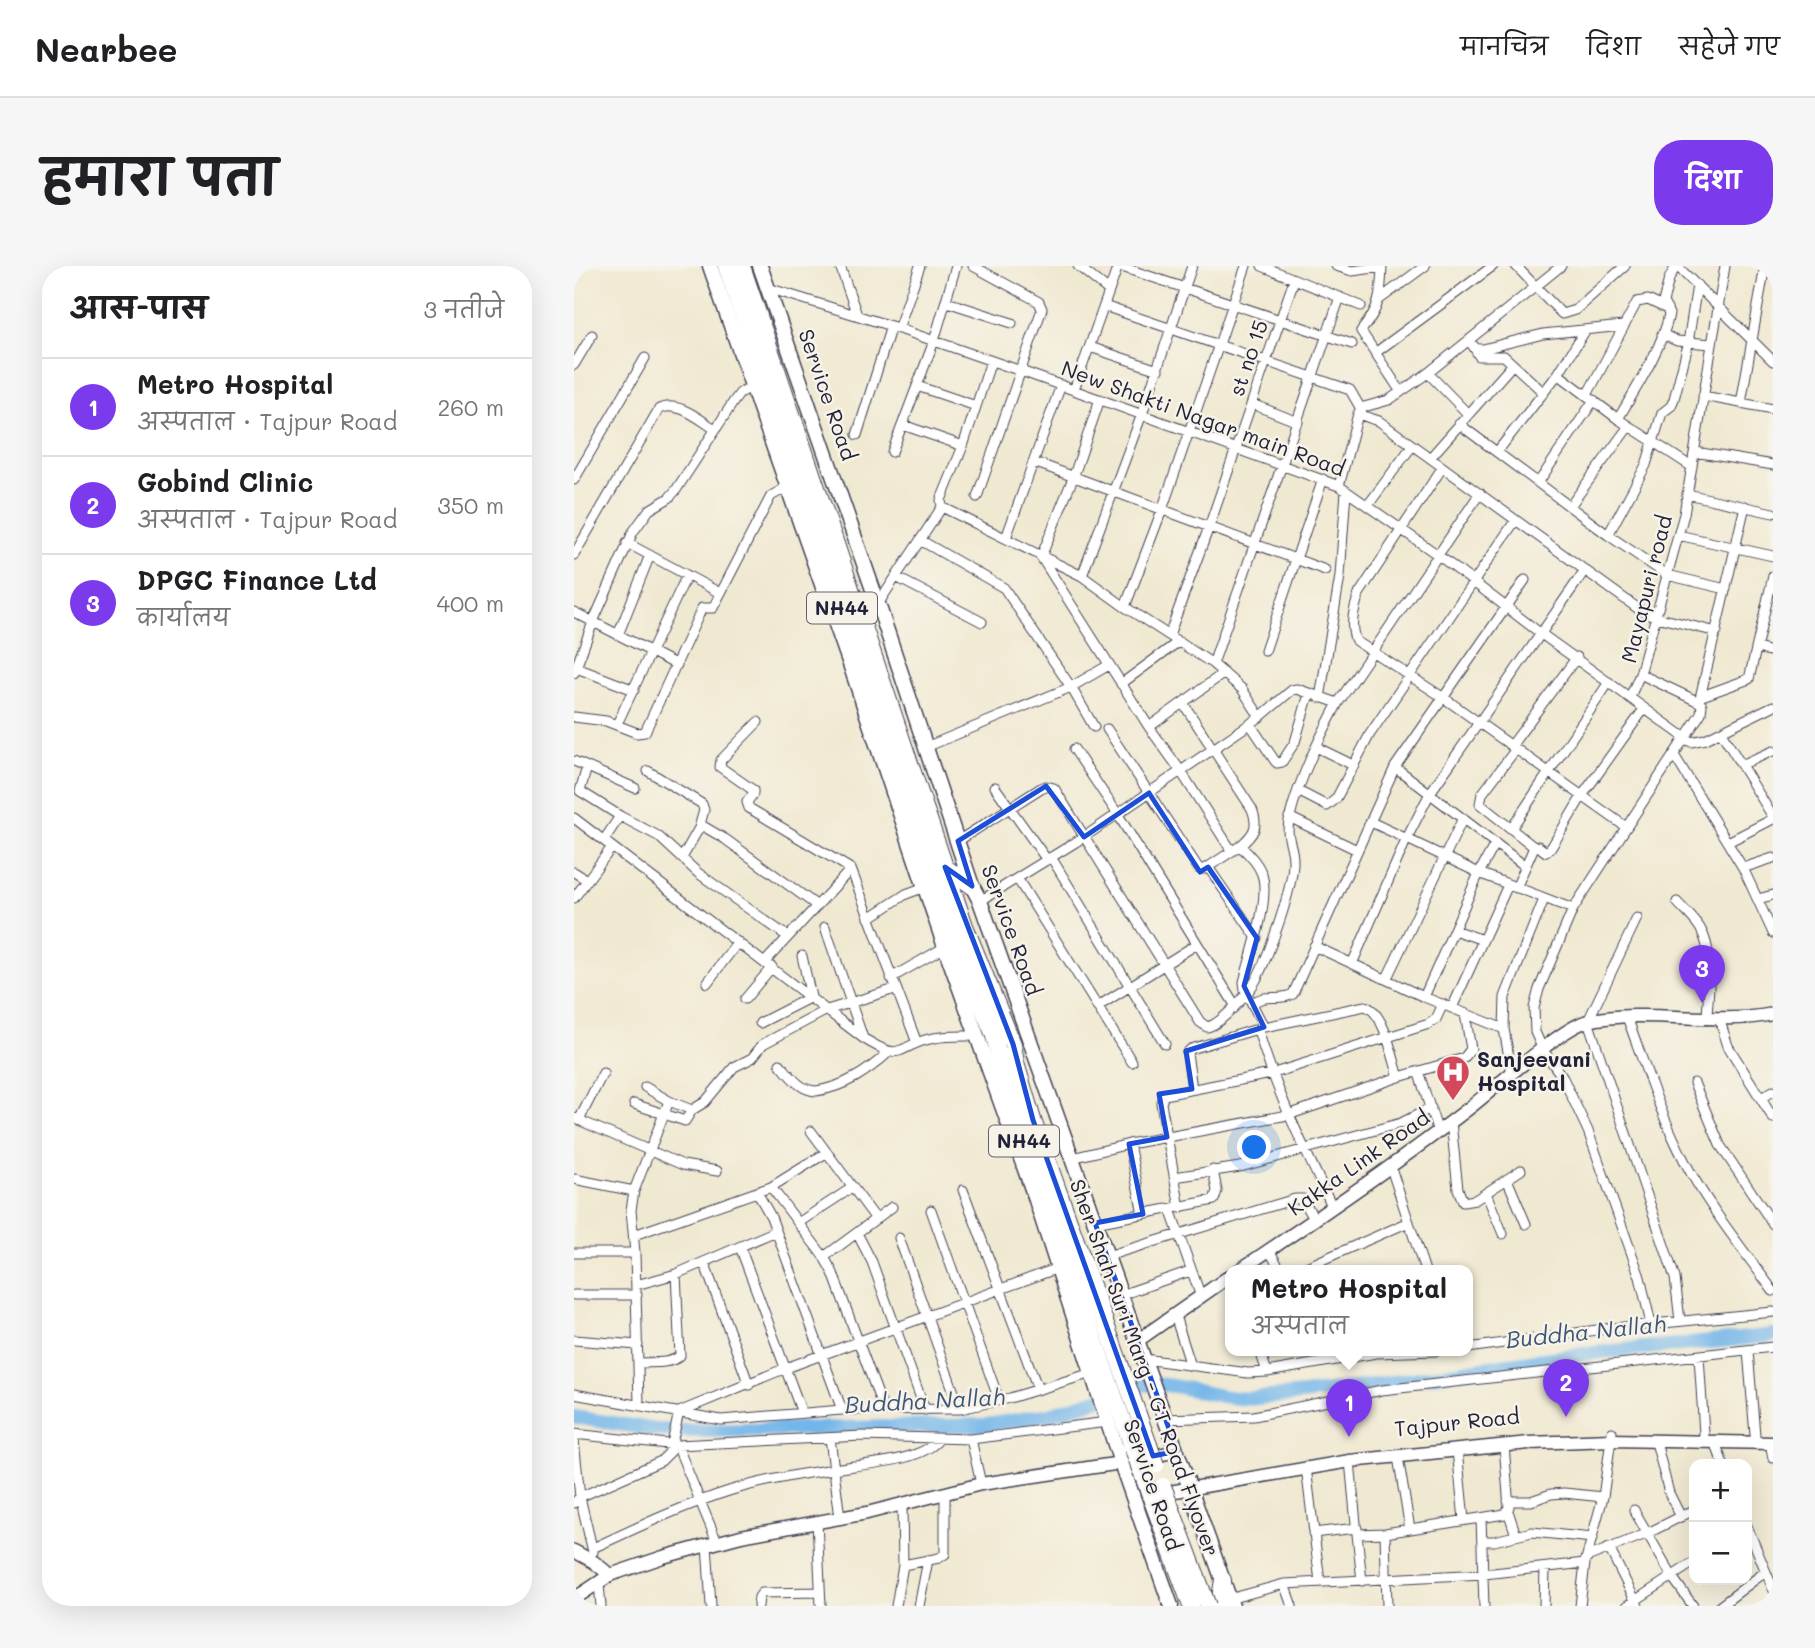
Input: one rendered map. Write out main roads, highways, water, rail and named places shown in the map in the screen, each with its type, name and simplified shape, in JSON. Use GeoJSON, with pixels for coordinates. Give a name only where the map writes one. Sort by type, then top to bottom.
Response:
{"type":"FeatureCollection","features":[{"type":"Feature","properties":{"kind":"highway","name":"NH44"},"geometry":{"type":"LineString","coordinates":[[726,266],[952,948]]}},
{"type":"Feature","properties":{"kind":"highway","name":"NH44"},"geometry":{"type":"LineString","coordinates":[[742,266],[945,866]]}},
{"type":"Feature","properties":{"kind":"highway","name":"Sher Shah Suri Marg - GT Road Flyover"},"geometry":{"type":"LineString","coordinates":[[945,866],[965,926],[1013,1044],[1016,1063],[1100,1330],[1191,1606]]}},
{"type":"Feature","properties":{"kind":"highway"},"geometry":{"type":"LineString","coordinates":[[945,866],[972,886]]}},
{"type":"Feature","properties":{"kind":"highway","name":"Sher Shah Suri Marg - GT Road Flyover"},"geometry":{"type":"LineString","coordinates":[[952,948],[993,1033],[1017,1121],[1133,1406],[1208,1606]]}},
{"type":"Feature","properties":{"kind":"highway"},"geometry":{"type":"LineString","coordinates":[[1223,1580],[1220,1598],[1228,1604]]}},
{"type":"Feature","properties":{"kind":"main road","name":"Service Road"},"geometry":{"type":"LineString","coordinates":[[710,266],[789,486],[925,887],[952,948],[978,1036],[1171,1606]]}},
{"type":"Feature","properties":{"kind":"main road","name":"Service Road"},"geometry":{"type":"LineString","coordinates":[[760,266],[878,604],[972,886],[980,901],[1223,1580]]}},
{"type":"Feature","properties":{"kind":"waterway","name":"Buddha Nallah"},"geometry":{"type":"LineString","coordinates":[[574,1417],[656,1430],[698,1431],[987,1425],[1050,1414],[1143,1385],[1172,1386],[1228,1397],[1257,1398],[1368,1386],[1579,1355],[1773,1335]]}},
{"type":"Feature","properties":{"kind":"place","name":"DPGC Finance Ltd"},"geometry":{"type":"Point","coordinates":[1702,1003]}},
{"type":"Feature","properties":{"kind":"place","name":"Sanjeevani Hospital"},"geometry":{"type":"Point","coordinates":[1453,1102]}},
{"type":"Feature","properties":{"kind":"place","name":"Gobind Clinic"},"geometry":{"type":"Point","coordinates":[1566,1417]}},
{"type":"Feature","properties":{"kind":"place","name":"Metro Hospital"},"geometry":{"type":"Point","coordinates":[1349,1437]}}]}
